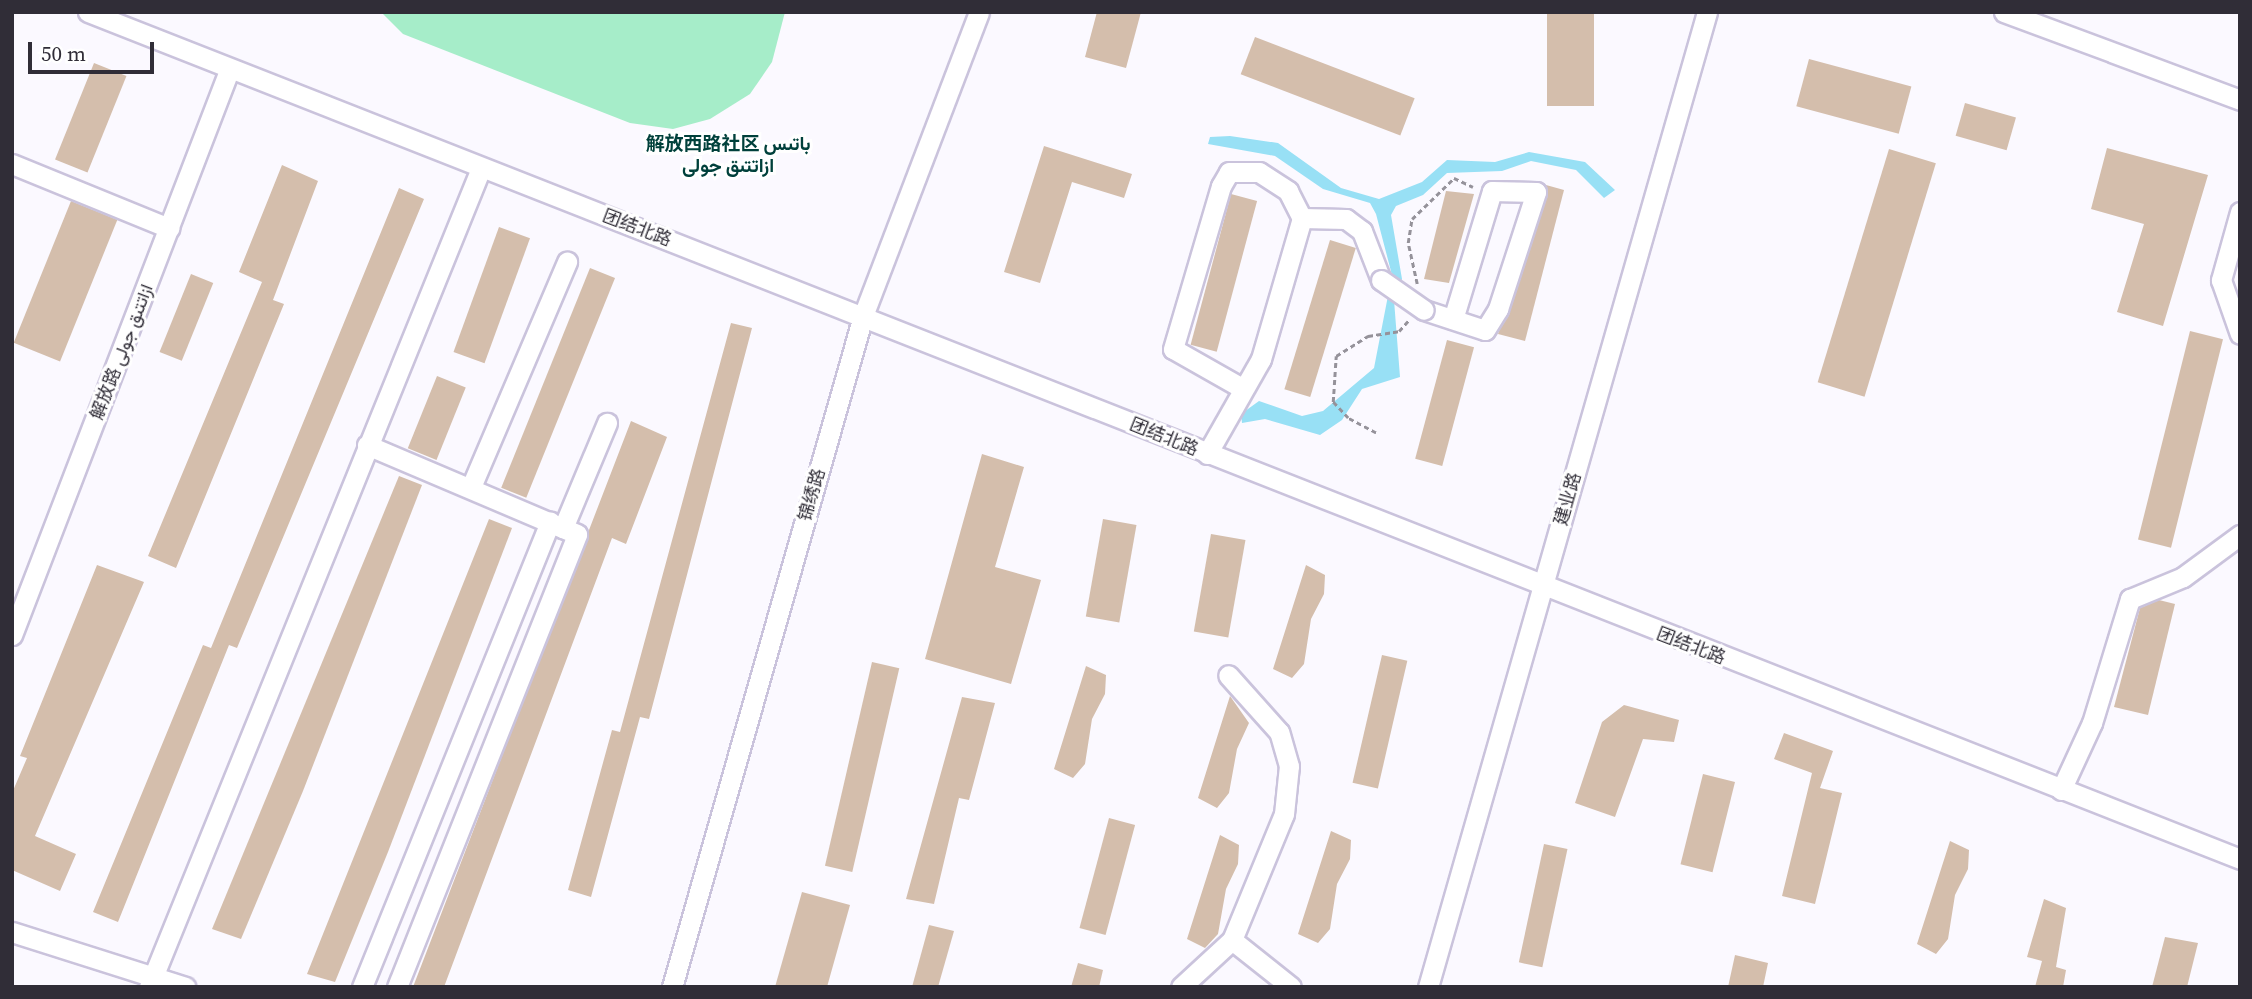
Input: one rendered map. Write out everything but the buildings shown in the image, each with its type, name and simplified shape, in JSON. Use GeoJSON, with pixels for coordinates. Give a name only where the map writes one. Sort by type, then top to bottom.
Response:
{"type":"FeatureCollection","features":[{"type":"Feature","properties":{"kind":"street","name":"团结北路"},"geometry":{"type":"LineString","coordinates":[[88,12],[863,316],[1542,589],[2240,859]]}},
{"type":"Feature","properties":{"kind":"street","name":"锦绣路"},"geometry":{"type":"LineString","coordinates":[[672,987],[863,316],[978,12]]}},
{"type":"Feature","properties":{"kind":"street","name":"建业路"},"geometry":{"type":"LineString","coordinates":[[1428,987],[1707,12]]}},
{"type":"Feature","properties":{"kind":"street"},"geometry":{"type":"LineString","coordinates":[[2004,12],[2240,100]]}},
{"type":"Feature","properties":{"kind":"street","name":"解放路 ازاتتىق جولى"},"geometry":{"type":"LineString","coordinates":[[12,635],[230,68]]}},
{"type":"Feature","properties":{"kind":"street"},"geometry":{"type":"LineString","coordinates":[[12,164],[169,228]]}},
{"type":"Feature","properties":{"kind":"street"},"geometry":{"type":"LineString","coordinates":[[151,981],[481,168]]}},
{"type":"Feature","properties":{"kind":"street"},"geometry":{"type":"LineString","coordinates":[[1207,454],[1242,388],[1280,309],[1302,218],[1288,191],[1259,172],[1229,173],[1221,186],[1174,349],[1242,388]]}},
{"type":"Feature","properties":{"kind":"street"},"geometry":{"type":"LineString","coordinates":[[1302,218],[1346,219],[1362,231],[1381,280],[1418,306],[1453,319],[1485,330],[1499,309],[1536,192],[1492,191],[1453,319]]}},
{"type":"Feature","properties":{"kind":"street"},"geometry":{"type":"LineString","coordinates":[[2240,212],[2221,280],[2240,334]]}},
{"type":"Feature","properties":{"kind":"street"},"geometry":{"type":"LineString","coordinates":[[471,487],[567,262]]}},
{"type":"Feature","properties":{"kind":"street"},"geometry":{"type":"LineString","coordinates":[[362,987],[556,525],[607,423]]}},
{"type":"Feature","properties":{"kind":"street"},"geometry":{"type":"LineString","coordinates":[[368,445],[577,534],[397,987]]}},
{"type":"Feature","properties":{"kind":"street"},"geometry":{"type":"LineString","coordinates":[[2061,790],[2092,723],[2130,599],[2183,577],[2240,534]]}},
{"type":"Feature","properties":{"kind":"street"},"geometry":{"type":"LineString","coordinates":[[1181,987],[1232,940],[1284,814],[1289,766],[1279,732],[1228,675]]}},
{"type":"Feature","properties":{"kind":"street"},"geometry":{"type":"LineString","coordinates":[[12,932],[151,981],[185,987]]}},
{"type":"Feature","properties":{"kind":"street"},"geometry":{"type":"LineString","coordinates":[[1232,940],[1291,987]]}},
{"type":"Feature","properties":{"kind":"path"},"geometry":{"type":"LineString","coordinates":[[1376,433],[1348,418],[1333,402],[1336,356],[1346,345],[1399,331],[1418,306],[1408,243],[1412,219],[1454,178],[1490,199]]}},
{"type":"Feature","properties":{"kind":"green space"},"geometry":{"type":"Polygon","coordinates":[[[381,12],[785,12],[772,62],[750,94],[710,119],[673,129],[630,123],[403,34],[381,12]]]}},
{"type":"Feature","properties":{"kind":"water"},"geometry":{"type":"Polygon","coordinates":[[[1230,136],[1278,143],[1341,188],[1379,199],[1422,182],[1447,160],[1495,162],[1529,152],[1585,162],[1615,190],[1604,198],[1576,170],[1531,161],[1502,171],[1447,173],[1423,195],[1396,206],[1391,215],[1402,279],[1394,300],[1400,377],[1362,389],[1342,420],[1320,435],[1265,419],[1242,423],[1241,414],[1259,401],[1302,416],[1323,411],[1374,368],[1392,275],[1376,214],[1370,203],[1323,189],[1275,156],[1208,144],[1210,137],[1230,136]]]}},
{"type":"Feature","properties":{"kind":"district","name":"解放西路社区 باتىس ازاتتىق جولى"},"geometry":{"type":"Point","coordinates":[728,155]}}]}
